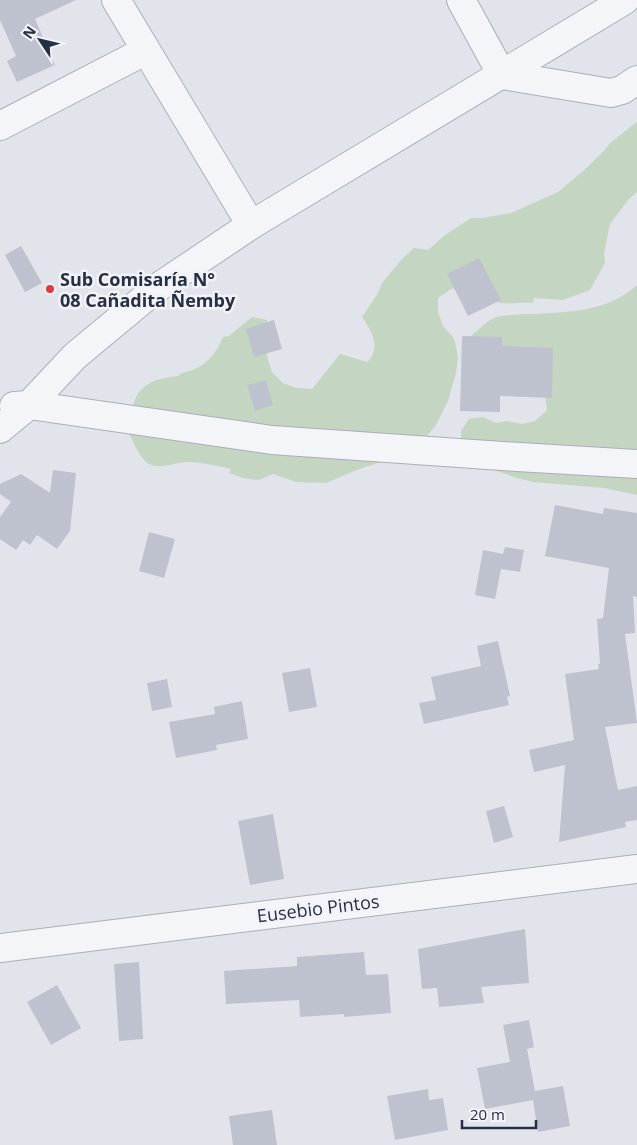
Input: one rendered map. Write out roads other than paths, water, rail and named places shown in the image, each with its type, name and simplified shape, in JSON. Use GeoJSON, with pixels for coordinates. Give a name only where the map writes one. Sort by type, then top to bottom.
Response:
{"type":"FeatureCollection","features":[{"type":"Feature","properties":{"kind":"street"},"geometry":{"type":"LineString","coordinates":[[116,0],[251,225]]}},
{"type":"Feature","properties":{"kind":"street"},"geometry":{"type":"LineString","coordinates":[[461,0],[502,75]]}},
{"type":"Feature","properties":{"kind":"street"},"geometry":{"type":"LineString","coordinates":[[0,429],[29,405],[75,356],[157,288],[251,225],[625,0]]}},
{"type":"Feature","properties":{"kind":"street"},"geometry":{"type":"LineString","coordinates":[[0,126],[145,51]]}},
{"type":"Feature","properties":{"kind":"street"},"geometry":{"type":"LineString","coordinates":[[502,75],[611,93],[622,90],[637,80]]}},
{"type":"Feature","properties":{"kind":"street"},"geometry":{"type":"LineString","coordinates":[[0,406],[29,405],[272,440],[637,464]]}},
{"type":"Feature","properties":{"kind":"street","name":"Eusebio Pintos"},"geometry":{"type":"LineString","coordinates":[[0,948],[637,869]]}},
{"type":"Feature","properties":{"kind":"place","name":"Sub Comisaría N° 08 Cañadita Ñemby"},"geometry":{"type":"Point","coordinates":[50,289]}}]}
